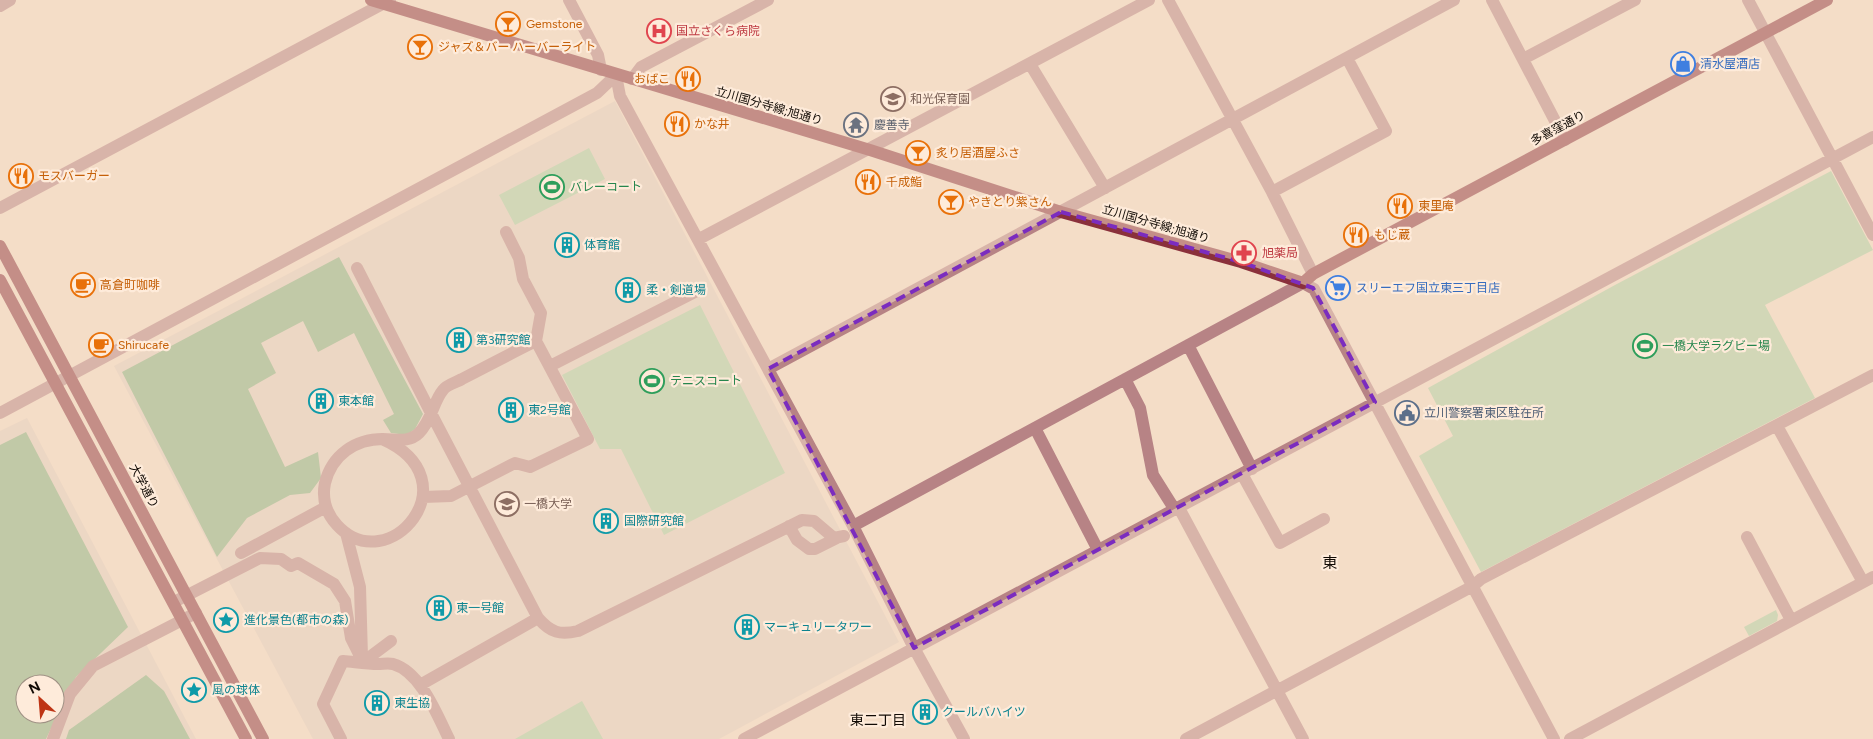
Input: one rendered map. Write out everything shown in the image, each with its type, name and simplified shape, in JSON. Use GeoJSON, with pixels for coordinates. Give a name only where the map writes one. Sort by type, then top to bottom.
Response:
{"type":"FeatureCollection","features":[{"type":"Feature","properties":{"kind":"main road","name":"多喜窪通り"},"geometry":{"type":"LineString","coordinates":[[1308,278],[1827,0]]}},
{"type":"Feature","properties":{"kind":"main road","name":"立川国分寺線;旭通り"},"geometry":{"type":"LineString","coordinates":[[381,1],[616,75],[870,150],[1061,212],[1231,259],[1308,278]]}},
{"type":"Feature","properties":{"kind":"main road","name":"大学通り"},"geometry":{"type":"LineString","coordinates":[[0,246],[263,739]]}},
{"type":"Feature","properties":{"kind":"main road"},"geometry":{"type":"LineString","coordinates":[[0,280],[246,739]]}},
{"type":"Feature","properties":{"kind":"street"},"geometry":{"type":"LineString","coordinates":[[0,6],[10,0]]}},
{"type":"Feature","properties":{"kind":"street"},"geometry":{"type":"LineString","coordinates":[[569,0],[598,55],[601,70]]}},
{"type":"Feature","properties":{"kind":"street"},"geometry":{"type":"LineString","coordinates":[[632,79],[641,67],[768,0]]}},
{"type":"Feature","properties":{"kind":"street"},"geometry":{"type":"LineString","coordinates":[[699,240],[1149,0]]}},
{"type":"Feature","properties":{"kind":"street"},"geometry":{"type":"LineString","coordinates":[[1168,0],[1272,192],[1308,278],[1554,739]]}},
{"type":"Feature","properties":{"kind":"street"},"geometry":{"type":"LineString","coordinates":[[768,369],[1454,0]]}},
{"type":"Feature","properties":{"kind":"street"},"geometry":{"type":"LineString","coordinates":[[1492,0],[1565,140]]}},
{"type":"Feature","properties":{"kind":"street"},"geometry":{"type":"LineString","coordinates":[[1523,59],[1635,0]]}},
{"type":"Feature","properties":{"kind":"street"},"geometry":{"type":"LineString","coordinates":[[1748,0],[1871,227]]}},
{"type":"Feature","properties":{"kind":"street"},"geometry":{"type":"LineString","coordinates":[[0,208],[381,1]]}},
{"type":"Feature","properties":{"kind":"street"},"geometry":{"type":"LineString","coordinates":[[1272,192],[1386,131],[1347,58]]}},
{"type":"Feature","properties":{"kind":"street"},"geometry":{"type":"LineString","coordinates":[[1030,64],[1105,188]]}},
{"type":"Feature","properties":{"kind":"street"},"geometry":{"type":"LineString","coordinates":[[616,75],[620,96],[768,369],[844,533],[914,648],[964,739]]}},
{"type":"Feature","properties":{"kind":"street"},"geometry":{"type":"LineString","coordinates":[[0,413],[597,93],[616,75]]}},
{"type":"Feature","properties":{"kind":"street"},"geometry":{"type":"LineString","coordinates":[[744,739],[1873,137]]}},
{"type":"Feature","properties":{"kind":"street"},"geometry":{"type":"LineString","coordinates":[[451,496],[515,463],[530,467],[588,439],[536,341],[541,314],[523,279],[519,258],[506,232]]}},
{"type":"Feature","properties":{"kind":"street"},"geometry":{"type":"LineString","coordinates":[[358,268],[538,618],[546,627],[554,632],[563,634],[578,630],[802,520],[814,521],[830,536],[844,533]]}},
{"type":"Feature","properties":{"kind":"street"},"geometry":{"type":"LineString","coordinates":[[789,526],[797,540],[809,549],[815,549],[1308,278]]}},
{"type":"Feature","properties":{"kind":"street"},"geometry":{"type":"LineString","coordinates":[[550,366],[694,292]]}},
{"type":"Feature","properties":{"kind":"street"},"geometry":{"type":"LineString","coordinates":[[382,439],[403,451],[412,459],[421,477],[423,497],[421,505],[413,520],[401,532],[393,536],[374,540],[357,538],[346,533],[335,523],[326,507],[323,491],[330,470],[338,457],[348,448],[359,443],[382,439],[404,441],[419,433],[432,415],[443,389],[536,341]]}},
{"type":"Feature","properties":{"kind":"street"},"geometry":{"type":"LineString","coordinates":[[1188,345],[1280,543],[1324,519]]}},
{"type":"Feature","properties":{"kind":"street"},"geometry":{"type":"LineString","coordinates":[[1186,739],[1473,586],[1481,579],[1873,375]]}},
{"type":"Feature","properties":{"kind":"street"},"geometry":{"type":"LineString","coordinates":[[1125,379],[1140,408],[1154,475],[1177,509],[1303,739]]}},
{"type":"Feature","properties":{"kind":"street"},"geometry":{"type":"LineString","coordinates":[[1570,739],[1868,579],[1777,426]]}},
{"type":"Feature","properties":{"kind":"street"},"geometry":{"type":"LineString","coordinates":[[1035,428],[1098,550]]}},
{"type":"Feature","properties":{"kind":"street"},"geometry":{"type":"LineString","coordinates":[[423,497],[451,496],[478,503]]}},
{"type":"Feature","properties":{"kind":"street"},"geometry":{"type":"LineString","coordinates":[[241,554],[326,507]]}},
{"type":"Feature","properties":{"kind":"street"},"geometry":{"type":"LineString","coordinates":[[346,533],[360,587],[362,662]]}},
{"type":"Feature","properties":{"kind":"street"},"geometry":{"type":"LineString","coordinates":[[1747,538],[1791,620]]}},
{"type":"Feature","properties":{"kind":"street"},"geometry":{"type":"LineString","coordinates":[[174,602],[260,558],[281,559],[291,566],[298,563],[334,584],[345,601],[350,638],[362,662]]}},
{"type":"Feature","properties":{"kind":"street"},"geometry":{"type":"LineString","coordinates":[[53,739],[70,694],[93,666],[196,613]]}},
{"type":"Feature","properties":{"kind":"street"},"geometry":{"type":"LineString","coordinates":[[420,685],[538,618]]}},
{"type":"Feature","properties":{"kind":"street"},"geometry":{"type":"LineString","coordinates":[[362,662],[391,641]]}},
{"type":"Feature","properties":{"kind":"street"},"geometry":{"type":"LineString","coordinates":[[341,739],[323,704],[343,661],[392,664],[406,669],[431,702],[449,739]]}},
{"type":"Feature","properties":{"kind":"highlighted area"},"geometry":{"type":"Polygon","coordinates":[[[1061,212],[1241,262],[1313,288],[1375,402],[914,648],[768,369],[1061,212]]]}},
{"type":"Feature","properties":{"kind":"shaded area","name":"一橋大学"},"geometry":{"type":"Polygon","coordinates":[[[615,101],[899,642],[719,739],[313,739],[114,366],[615,101]]]}},
{"type":"Feature","properties":{"kind":"shaded area"},"geometry":{"type":"Polygon","coordinates":[[[27,418],[196,739],[0,739],[0,431],[27,418]]]}},
{"type":"Feature","properties":{"kind":"green space","name":"バレーコート"},"geometry":{"type":"Polygon","coordinates":[[[589,148],[605,179],[515,225],[499,195],[589,148]]]}},
{"type":"Feature","properties":{"kind":"green space","name":"一橋大学ラグビー場"},"geometry":{"type":"Polygon","coordinates":[[[1831,171],[1873,250],[1765,305],[1815,398],[1481,572],[1419,456],[1453,436],[1428,388],[1615,285],[1831,171]]]}},
{"type":"Feature","properties":{"kind":"green space"},"geometry":{"type":"Polygon","coordinates":[[[339,257],[423,414],[415,429],[407,435],[391,433],[383,420],[394,414],[354,333],[318,352],[303,321],[261,343],[276,373],[248,389],[285,467],[318,452],[321,478],[310,493],[290,495],[247,518],[217,557],[122,372],[339,257]]]}},
{"type":"Feature","properties":{"kind":"green space"},"geometry":{"type":"Polygon","coordinates":[[[700,305],[785,473],[664,535],[621,449],[600,449],[562,375],[700,305]]]}},
{"type":"Feature","properties":{"kind":"green space"},"geometry":{"type":"Polygon","coordinates":[[[26,432],[128,627],[76,677],[65,700],[65,674],[15,674],[15,724],[53,724],[46,739],[0,739],[0,445],[26,432]]]}},
{"type":"Feature","properties":{"kind":"green space"},"geometry":{"type":"Polygon","coordinates":[[[1776,610],[1778,615],[1777,621],[1749,636],[1744,627],[1776,610]]]}},
{"type":"Feature","properties":{"kind":"green space"},"geometry":{"type":"Polygon","coordinates":[[[146,675],[164,691],[190,739],[66,739],[69,730],[146,675]]]}},
{"type":"Feature","properties":{"kind":"green space"},"geometry":{"type":"Polygon","coordinates":[[[582,701],[603,739],[515,739],[582,701]]]}},
{"type":"Feature","properties":{"kind":"place","name":"Gemstone"},"geometry":{"type":"Point","coordinates":[508,24]}},
{"type":"Feature","properties":{"kind":"place","name":"国立さくら病院"},"geometry":{"type":"Point","coordinates":[659,31]}},
{"type":"Feature","properties":{"kind":"place","name":"ジャズ＆バー ハーバーライト"},"geometry":{"type":"Point","coordinates":[420,47]}},
{"type":"Feature","properties":{"kind":"place","name":"清水屋酒店"},"geometry":{"type":"Point","coordinates":[1683,64]}},
{"type":"Feature","properties":{"kind":"place","name":"おばこ"},"geometry":{"type":"Point","coordinates":[688,79]}},
{"type":"Feature","properties":{"kind":"place","name":"和光保育園"},"geometry":{"type":"Point","coordinates":[893,99]}},
{"type":"Feature","properties":{"kind":"place","name":"かな井"},"geometry":{"type":"Point","coordinates":[677,124]}},
{"type":"Feature","properties":{"kind":"place","name":"慶善寺"},"geometry":{"type":"Point","coordinates":[856,125]}},
{"type":"Feature","properties":{"kind":"place","name":"炙り居酒屋ふさ"},"geometry":{"type":"Point","coordinates":[918,153]}},
{"type":"Feature","properties":{"kind":"place","name":"モスバーガー"},"geometry":{"type":"Point","coordinates":[21,176]}},
{"type":"Feature","properties":{"kind":"place","name":"千成鮨"},"geometry":{"type":"Point","coordinates":[868,182]}},
{"type":"Feature","properties":{"kind":"place","name":"バレーコート"},"geometry":{"type":"Point","coordinates":[552,187]}},
{"type":"Feature","properties":{"kind":"place","name":"やきとり紫さん"},"geometry":{"type":"Point","coordinates":[951,202]}},
{"type":"Feature","properties":{"kind":"place","name":"東里庵"},"geometry":{"type":"Point","coordinates":[1400,206]}},
{"type":"Feature","properties":{"kind":"place","name":"もじ蔵"},"geometry":{"type":"Point","coordinates":[1356,235]}},
{"type":"Feature","properties":{"kind":"place","name":"体育館"},"geometry":{"type":"Point","coordinates":[567,245]}},
{"type":"Feature","properties":{"kind":"place","name":"旭薬局"},"geometry":{"type":"Point","coordinates":[1244,253]}},
{"type":"Feature","properties":{"kind":"place","name":"高倉町咖啡"},"geometry":{"type":"Point","coordinates":[83,285]}},
{"type":"Feature","properties":{"kind":"place","name":"スリーエフ国立東三丁目店"},"geometry":{"type":"Point","coordinates":[1338,288]}},
{"type":"Feature","properties":{"kind":"place","name":"柔・剣道場"},"geometry":{"type":"Point","coordinates":[628,290]}},
{"type":"Feature","properties":{"kind":"place","name":"第3研究館"},"geometry":{"type":"Point","coordinates":[459,340]}},
{"type":"Feature","properties":{"kind":"place","name":"Shirucafe"},"geometry":{"type":"Point","coordinates":[101,345]}},
{"type":"Feature","properties":{"kind":"place","name":"一橋大学ラグビー場"},"geometry":{"type":"Point","coordinates":[1645,346]}},
{"type":"Feature","properties":{"kind":"place","name":"テニスコート"},"geometry":{"type":"Point","coordinates":[652,381]}},
{"type":"Feature","properties":{"kind":"place","name":"東本館"},"geometry":{"type":"Point","coordinates":[321,401]}},
{"type":"Feature","properties":{"kind":"place","name":"東2号館"},"geometry":{"type":"Point","coordinates":[511,410]}},
{"type":"Feature","properties":{"kind":"place","name":"立川警察署東区駐在所"},"geometry":{"type":"Point","coordinates":[1407,413]}},
{"type":"Feature","properties":{"kind":"place","name":"一橋大学"},"geometry":{"type":"Point","coordinates":[507,504]}},
{"type":"Feature","properties":{"kind":"place","name":"国際研究館"},"geometry":{"type":"Point","coordinates":[606,521]}},
{"type":"Feature","properties":{"kind":"place","name":"東一号館"},"geometry":{"type":"Point","coordinates":[439,608]}},
{"type":"Feature","properties":{"kind":"place","name":"進化景色(都市の森)"},"geometry":{"type":"Point","coordinates":[226,620]}},
{"type":"Feature","properties":{"kind":"place","name":"マーキュリータワー"},"geometry":{"type":"Point","coordinates":[747,627]}},
{"type":"Feature","properties":{"kind":"place","name":"風の球体"},"geometry":{"type":"Point","coordinates":[194,690]}},
{"type":"Feature","properties":{"kind":"place","name":"東生協"},"geometry":{"type":"Point","coordinates":[377,703]}},
{"type":"Feature","properties":{"kind":"place","name":"クールバハイツ"},"geometry":{"type":"Point","coordinates":[925,712]}},
{"type":"Feature","properties":{"kind":"district","name":"東"},"geometry":{"type":"Point","coordinates":[1330,563]}},
{"type":"Feature","properties":{"kind":"district","name":"東二丁目"},"geometry":{"type":"Point","coordinates":[878,720]}}]}
